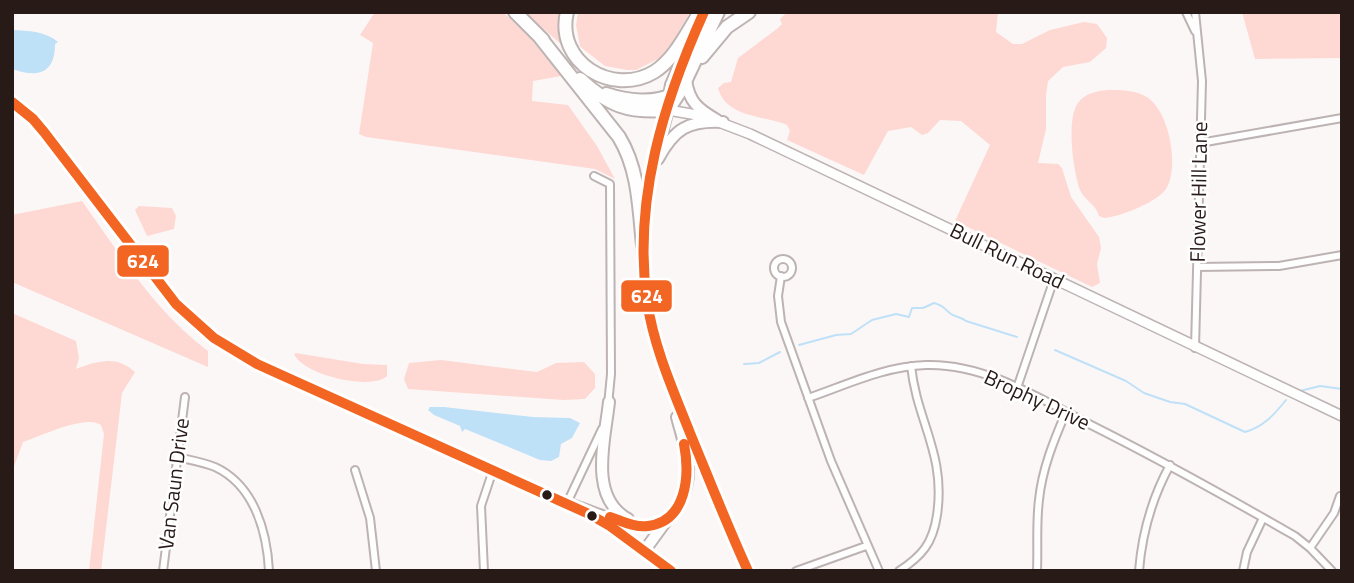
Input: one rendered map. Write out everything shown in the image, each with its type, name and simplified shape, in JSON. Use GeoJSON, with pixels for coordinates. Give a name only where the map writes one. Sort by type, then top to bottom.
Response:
{"type":"FeatureCollection","features":[{"type":"Feature","properties":{"kind":"highway"},"geometry":{"type":"LineString","coordinates":[[515,12],[602,97],[622,107],[648,111],[676,94],[718,36],[749,12]]}},
{"type":"Feature","properties":{"kind":"highway"},"geometry":{"type":"LineString","coordinates":[[567,12],[566,35],[577,60],[590,72],[625,81],[644,77],[661,67],[702,12]]}},
{"type":"Feature","properties":{"kind":"highway"},"geometry":{"type":"LineString","coordinates":[[676,94],[702,12]]}},
{"type":"Feature","properties":{"kind":"highway"},"geometry":{"type":"LineString","coordinates":[[676,94],[718,12]]}},
{"type":"Feature","properties":{"kind":"highway"},"geometry":{"type":"LineString","coordinates":[[539,36],[619,137],[626,150],[636,181],[643,246]]}},
{"type":"Feature","properties":{"kind":"main road"},"geometry":{"type":"LineString","coordinates":[[645,550],[686,488],[688,463],[647,302],[643,246],[645,206],[651,171],[676,94],[723,122]]}},
{"type":"Feature","properties":{"kind":"main road"},"geometry":{"type":"LineString","coordinates":[[651,171],[668,141],[680,130],[698,122],[723,122]]}},
{"type":"Feature","properties":{"kind":"main road"},"geometry":{"type":"LineString","coordinates":[[661,360],[748,571]]}},
{"type":"Feature","properties":{"kind":"main road"},"geometry":{"type":"LineString","coordinates":[[609,402],[602,476],[606,497],[615,510],[631,520],[649,523],[668,517]]}},
{"type":"Feature","properties":{"kind":"main road"},"geometry":{"type":"LineString","coordinates":[[567,503],[638,526],[653,525],[668,517]]}},
{"type":"Feature","properties":{"kind":"street","name":"Flower Hill Lane"},"geometry":{"type":"LineString","coordinates":[[1186,12],[1198,36]]}},
{"type":"Feature","properties":{"kind":"street","name":"Flower Hill Lane"},"geometry":{"type":"LineString","coordinates":[[1195,12],[1202,69],[1195,348]]}},
{"type":"Feature","properties":{"kind":"street","name":"Bull Run Road"},"geometry":{"type":"LineString","coordinates":[[676,94],[690,113],[723,122],[764,140],[1342,416]]}},
{"type":"Feature","properties":{"kind":"street"},"geometry":{"type":"LineString","coordinates":[[12,102],[33,118],[172,298],[208,334],[257,364],[600,519],[671,571]]}},
{"type":"Feature","properties":{"kind":"street"},"geometry":{"type":"LineString","coordinates":[[1200,143],[1342,118]]}},
{"type":"Feature","properties":{"kind":"street"},"geometry":{"type":"LineString","coordinates":[[567,503],[602,430],[609,402],[610,184],[594,176]]}},
{"type":"Feature","properties":{"kind":"street"},"geometry":{"type":"LineString","coordinates":[[1197,267],[1281,265],[1342,255]]}},
{"type":"Feature","properties":{"kind":"street"},"geometry":{"type":"LineString","coordinates":[[781,276],[778,310],[808,398],[866,546],[879,571]]}},
{"type":"Feature","properties":{"kind":"street"},"geometry":{"type":"LineString","coordinates":[[1017,388],[1054,279]]}},
{"type":"Feature","properties":{"kind":"street","name":"Brophy Drive"},"geometry":{"type":"LineString","coordinates":[[808,398],[884,372],[911,366],[940,365],[971,370],[1017,388],[1170,465],[1310,548],[1332,571]]}},
{"type":"Feature","properties":{"kind":"street"},"geometry":{"type":"LineString","coordinates":[[899,571],[919,557],[930,543],[936,526],[940,488],[935,452],[916,399],[911,366]]}},
{"type":"Feature","properties":{"kind":"street","name":"Van Saun Drive"},"geometry":{"type":"LineString","coordinates":[[163,571],[185,397]]}},
{"type":"Feature","properties":{"kind":"street"},"geometry":{"type":"LineString","coordinates":[[1037,571],[1042,479],[1051,447],[1066,412]]}},
{"type":"Feature","properties":{"kind":"street"},"geometry":{"type":"LineString","coordinates":[[177,457],[216,468],[243,488],[262,526],[269,571]]}},
{"type":"Feature","properties":{"kind":"street"},"geometry":{"type":"LineString","coordinates":[[1139,571],[1142,542],[1150,510],[1170,465]]}},
{"type":"Feature","properties":{"kind":"street"},"geometry":{"type":"LineString","coordinates":[[355,470],[370,518],[376,571]]}},
{"type":"Feature","properties":{"kind":"street"},"geometry":{"type":"LineString","coordinates":[[484,571],[481,506],[493,470]]}},
{"type":"Feature","properties":{"kind":"street"},"geometry":{"type":"LineString","coordinates":[[1310,548],[1334,513],[1340,496]]}},
{"type":"Feature","properties":{"kind":"street"},"geometry":{"type":"LineString","coordinates":[[1243,571],[1247,552],[1263,518]]}},
{"type":"Feature","properties":{"kind":"street"},"geometry":{"type":"LineString","coordinates":[[796,571],[866,546]]}},
{"type":"Feature","properties":{"kind":"shaded area"},"geometry":{"type":"Polygon","coordinates":[[[375,12],[503,12],[531,39],[561,76],[533,81],[532,101],[568,105],[597,146],[615,179],[595,169],[359,134],[373,43],[360,35],[375,12]]]}},
{"type":"Feature","properties":{"kind":"shaded area"},"geometry":{"type":"Polygon","coordinates":[[[525,12],[561,12],[564,47],[527,14],[525,12]]]}},
{"type":"Feature","properties":{"kind":"shaded area"},"geometry":{"type":"Polygon","coordinates":[[[578,12],[690,12],[664,56],[636,70],[627,70],[605,66],[580,46],[576,25],[578,12]]]}},
{"type":"Feature","properties":{"kind":"shaded area"},"geometry":{"type":"Polygon","coordinates":[[[787,12],[998,12],[996,32],[1013,44],[1022,44],[1050,30],[1084,22],[1097,24],[1107,38],[1106,48],[1090,62],[1063,67],[1048,81],[1046,129],[1038,163],[1058,164],[1062,168],[1071,197],[1099,237],[1101,248],[1097,264],[1100,283],[1092,287],[955,221],[990,145],[961,121],[940,120],[928,133],[922,135],[911,127],[888,131],[864,175],[787,140],[790,131],[787,125],[746,114],[729,105],[718,88],[731,82],[738,58],[778,28],[782,24],[780,19],[787,12]]]}},
{"type":"Feature","properties":{"kind":"shaded area"},"geometry":{"type":"Polygon","coordinates":[[[1242,12],[1342,12],[1342,58],[1255,59],[1242,12]]]}},
{"type":"Feature","properties":{"kind":"shaded area"},"geometry":{"type":"Polygon","coordinates":[[[1108,90],[1136,93],[1153,103],[1166,125],[1172,167],[1166,189],[1155,199],[1138,208],[1104,218],[1099,216],[1080,190],[1073,158],[1072,121],[1078,103],[1084,97],[1108,90]]]}},
{"type":"Feature","properties":{"kind":"shaded area"},"geometry":{"type":"Polygon","coordinates":[[[82,201],[155,300],[171,319],[208,351],[208,367],[12,282],[12,215],[82,201]]]}},
{"type":"Feature","properties":{"kind":"shaded area"},"geometry":{"type":"Polygon","coordinates":[[[139,206],[172,208],[176,216],[174,229],[147,236],[135,210],[139,206]]]}},
{"type":"Feature","properties":{"kind":"shaded area"},"geometry":{"type":"Polygon","coordinates":[[[12,313],[76,341],[79,358],[76,369],[99,362],[114,361],[135,372],[122,393],[101,571],[89,571],[104,434],[101,425],[94,422],[74,424],[23,442],[12,472],[12,313]]]}},
{"type":"Feature","properties":{"kind":"shaded area"},"geometry":{"type":"Polygon","coordinates":[[[294,354],[363,364],[387,365],[387,376],[367,382],[338,378],[310,368],[300,362],[294,354]]]}},
{"type":"Feature","properties":{"kind":"shaded area"},"geometry":{"type":"Polygon","coordinates":[[[441,360],[537,372],[556,363],[584,362],[595,374],[595,388],[585,399],[563,400],[408,389],[404,379],[409,363],[441,360]]]}},
{"type":"Feature","properties":{"kind":"water"},"geometry":{"type":"Polygon","coordinates":[[[12,30],[31,31],[58,42],[48,67],[37,73],[12,69],[12,30]]]}},
{"type":"Feature","properties":{"kind":"water"},"geometry":{"type":"Polygon","coordinates":[[[430,407],[570,418],[580,423],[572,438],[561,444],[559,457],[551,461],[540,460],[465,429],[462,432],[460,426],[434,415],[428,410],[430,407]]]}},
{"type":"Feature","properties":{"kind":"waterway"},"geometry":{"type":"LineString","coordinates":[[799,345],[836,335],[851,334],[872,320],[896,314],[909,317],[912,308],[923,308],[934,303],[966,321],[1017,337]]}},
{"type":"Feature","properties":{"kind":"waterway"},"geometry":{"type":"LineString","coordinates":[[1055,350],[1126,381],[1144,393],[1185,404],[1245,432],[1268,420],[1286,400]]}},
{"type":"Feature","properties":{"kind":"waterway"},"geometry":{"type":"LineString","coordinates":[[744,364],[759,363],[780,352]]}},
{"type":"Feature","properties":{"kind":"waterway"},"geometry":{"type":"LineString","coordinates":[[1300,391],[1320,386],[1342,389]]}},
{"type":"Feature","properties":{"kind":"transit line","name":"624"},"geometry":{"type":"LineString","coordinates":[[704,12],[676,81],[655,153],[644,226],[644,264],[650,318],[665,368],[748,571]]}},
{"type":"Feature","properties":{"kind":"transit line","name":"624"},"geometry":{"type":"LineString","coordinates":[[12,102],[44,132],[176,304],[214,338],[257,364],[589,514],[610,526],[671,571]]}},
{"type":"Feature","properties":{"kind":"transit line","name":"624"},"geometry":{"type":"LineString","coordinates":[[610,517],[629,524],[648,526],[671,515],[678,506],[686,482],[684,444]]}}]}
